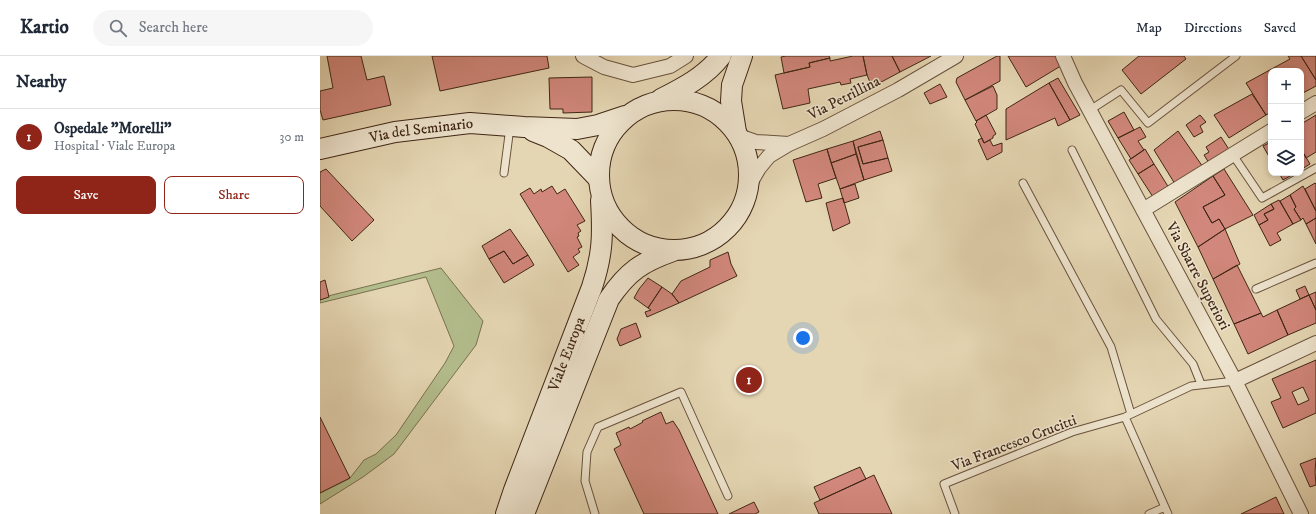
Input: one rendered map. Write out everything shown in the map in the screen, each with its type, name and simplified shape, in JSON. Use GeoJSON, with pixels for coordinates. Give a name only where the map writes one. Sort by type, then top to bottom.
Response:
{"type":"FeatureCollection","features":[{"type":"Feature","properties":{"kind":"main road"},"geometry":{"type":"LineString","coordinates":[[627,116],[641,107],[656,102],[692,83],[708,70],[721,56]]}},
{"type":"Feature","properties":{"kind":"main road"},"geometry":{"type":"LineString","coordinates":[[517,127],[548,137],[571,150],[599,184],[607,210],[619,227],[636,240],[656,248],[677,250],[702,244],[724,231],[740,211],[748,187],[748,161],[737,134],[731,101],[732,85],[742,56]]}},
{"type":"Feature","properties":{"kind":"main road"},"geometry":{"type":"LineString","coordinates":[[656,102],[679,100],[701,104],[720,116],[737,134]]}},
{"type":"Feature","properties":{"kind":"main road","name":"Via del Seminario"},"geometry":{"type":"LineString","coordinates":[[320,149],[395,132],[470,123],[517,127],[577,129],[598,125],[627,116]]}},
{"type":"Feature","properties":{"kind":"main road","name":"Viale Europa"},"geometry":{"type":"LineString","coordinates":[[506,514],[599,268],[602,247],[599,184],[601,154],[611,133],[627,116]]}},
{"type":"Feature","properties":{"kind":"main road","name":"Viale Europa"},"geometry":{"type":"LineString","coordinates":[[524,514],[609,298],[626,276],[636,268],[647,261],[677,250]]}},
{"type":"Feature","properties":{"kind":"street"},"geometry":{"type":"LineString","coordinates":[[583,56],[604,67],[633,75],[670,66],[686,56]]}},
{"type":"Feature","properties":{"kind":"street","name":"Via Sbarre Superiori"},"geometry":{"type":"LineString","coordinates":[[1063,56],[1090,110],[1235,381],[1301,514]]}},
{"type":"Feature","properties":{"kind":"street","name":"Via Petrillina"},"geometry":{"type":"LineString","coordinates":[[748,187],[758,168],[769,156],[789,144],[823,129],[884,97],[947,58]]}},
{"type":"Feature","properties":{"kind":"street"},"geometry":{"type":"LineString","coordinates":[[1304,110],[1316,103]]}},
{"type":"Feature","properties":{"kind":"street"},"geometry":{"type":"LineString","coordinates":[[1144,210],[1268,133]]}},
{"type":"Feature","properties":{"kind":"street"},"geometry":{"type":"LineString","coordinates":[[737,134],[756,142],[789,144]]}},
{"type":"Feature","properties":{"kind":"street"},"geometry":{"type":"LineString","coordinates":[[1235,381],[1316,343]]}},
{"type":"Feature","properties":{"kind":"lane"},"geometry":{"type":"LineString","coordinates":[[1090,110],[1121,90],[1148,123],[1236,56]]}},
{"type":"Feature","properties":{"kind":"lane"},"geometry":{"type":"LineString","coordinates":[[504,173],[517,127]]}},
{"type":"Feature","properties":{"kind":"lane"},"geometry":{"type":"LineString","coordinates":[[1072,150],[1156,319],[1193,364],[1201,384]]}},
{"type":"Feature","properties":{"kind":"lane"},"geometry":{"type":"LineString","coordinates":[[1233,155],[1262,198],[1316,168]]}},
{"type":"Feature","properties":{"kind":"lane"},"geometry":{"type":"LineString","coordinates":[[1023,183],[1111,347],[1128,416],[1168,514]]}},
{"type":"Feature","properties":{"kind":"lane"},"geometry":{"type":"LineString","coordinates":[[1256,289],[1316,263]]}},
{"type":"Feature","properties":{"kind":"lane","name":"Via Francesco Crucitti"},"geometry":{"type":"LineString","coordinates":[[955,514],[944,484],[1072,432],[1128,416],[1191,386],[1235,381]]}},
{"type":"Feature","properties":{"kind":"lane"},"geometry":{"type":"LineString","coordinates":[[595,514],[585,481],[587,452],[598,427],[681,392],[728,496]]}},
{"type":"Feature","properties":{"kind":"lane"},"geometry":{"type":"LineString","coordinates":[[1149,514],[1164,507]]}},
{"type":"Feature","properties":{"kind":"green space"},"geometry":{"type":"Polygon","coordinates":[[[441,268],[483,321],[476,345],[394,454],[363,477],[320,504],[320,493],[350,478],[364,460],[376,454],[396,435],[445,363],[454,346],[426,277],[320,303],[320,298],[441,268]]]}},
{"type":"Feature","properties":{"kind":"building"},"geometry":{"type":"Polygon","coordinates":[[[327,56],[361,56],[367,80],[384,76],[391,105],[323,120],[320,110],[320,91],[333,88],[327,56]]]}},
{"type":"Feature","properties":{"kind":"building"},"geometry":{"type":"Polygon","coordinates":[[[432,56],[547,56],[549,68],[440,91],[432,56]]]}},
{"type":"Feature","properties":{"kind":"building"},"geometry":{"type":"Polygon","coordinates":[[[829,56],[830,58],[809,63],[810,67],[784,73],[781,57],[829,56]]]}},
{"type":"Feature","properties":{"kind":"building"},"geometry":{"type":"Polygon","coordinates":[[[853,56],[863,56],[867,75],[850,79],[851,83],[841,85],[840,82],[808,89],[810,103],[783,109],[775,75],[810,67],[809,63],[830,58],[830,61],[853,56]]]}},
{"type":"Feature","properties":{"kind":"building"},"geometry":{"type":"Polygon","coordinates":[[[863,56],[892,56],[900,72],[872,87],[867,75],[863,56]]]}},
{"type":"Feature","properties":{"kind":"building"},"geometry":{"type":"Polygon","coordinates":[[[892,56],[931,56],[900,72],[892,56]]]}},
{"type":"Feature","properties":{"kind":"building"},"geometry":{"type":"Polygon","coordinates":[[[997,56],[1000,56],[1000,81],[965,100],[956,82],[957,78],[997,56]]]}},
{"type":"Feature","properties":{"kind":"building"},"geometry":{"type":"Polygon","coordinates":[[[1008,56],[1060,56],[1064,64],[1026,87],[1008,56]]]}},
{"type":"Feature","properties":{"kind":"building"},"geometry":{"type":"Polygon","coordinates":[[[1139,56],[1184,56],[1186,59],[1141,94],[1122,70],[1139,56]]]}},
{"type":"Feature","properties":{"kind":"building"},"geometry":{"type":"Polygon","coordinates":[[[1288,56],[1301,56],[1316,80],[1316,86],[1304,92],[1304,68],[1274,68],[1290,59],[1288,56]]]}},
{"type":"Feature","properties":{"kind":"building"},"geometry":{"type":"Polygon","coordinates":[[[1301,56],[1316,56],[1316,80],[1301,56]]]}},
{"type":"Feature","properties":{"kind":"building"},"geometry":{"type":"Polygon","coordinates":[[[1268,71],[1268,114],[1266,115],[1246,83],[1268,71]]]}},
{"type":"Feature","properties":{"kind":"building"},"geometry":{"type":"Polygon","coordinates":[[[592,77],[592,112],[563,113],[563,109],[550,109],[549,78],[592,77]]]}},
{"type":"Feature","properties":{"kind":"building"},"geometry":{"type":"Polygon","coordinates":[[[1058,78],[1080,115],[1070,120],[1049,83],[1058,78]]]}},
{"type":"Feature","properties":{"kind":"building"},"geometry":{"type":"Polygon","coordinates":[[[1049,83],[1070,120],[1058,126],[1055,118],[1006,140],[1006,109],[1049,83]]]}},
{"type":"Feature","properties":{"kind":"building"},"geometry":{"type":"Polygon","coordinates":[[[940,84],[947,97],[930,104],[924,93],[940,84]]]}},
{"type":"Feature","properties":{"kind":"building"},"geometry":{"type":"Polygon","coordinates":[[[993,86],[997,95],[997,109],[976,121],[965,100],[993,86]]]}},
{"type":"Feature","properties":{"kind":"building"},"geometry":{"type":"Polygon","coordinates":[[[1252,94],[1266,115],[1229,138],[1214,115],[1252,94]]]}},
{"type":"Feature","properties":{"kind":"building"},"geometry":{"type":"Polygon","coordinates":[[[1124,112],[1134,130],[1118,138],[1108,121],[1124,112]]]}},
{"type":"Feature","properties":{"kind":"building"},"geometry":{"type":"Polygon","coordinates":[[[986,115],[996,134],[993,138],[984,143],[975,124],[977,122],[976,121],[986,115]]]}},
{"type":"Feature","properties":{"kind":"building"},"geometry":{"type":"Polygon","coordinates":[[[1200,115],[1206,122],[1200,126],[1203,132],[1194,137],[1186,125],[1200,115]]]}},
{"type":"Feature","properties":{"kind":"building"},"geometry":{"type":"Polygon","coordinates":[[[1316,115],[1316,152],[1306,158],[1304,154],[1304,122],[1316,115]]]}},
{"type":"Feature","properties":{"kind":"building"},"geometry":{"type":"Polygon","coordinates":[[[1140,127],[1146,137],[1138,141],[1144,150],[1131,159],[1118,138],[1140,127]]]}},
{"type":"Feature","properties":{"kind":"building"},"geometry":{"type":"Polygon","coordinates":[[[880,131],[883,140],[858,147],[863,164],[888,158],[892,171],[864,180],[853,141],[880,131]]]}},
{"type":"Feature","properties":{"kind":"building"},"geometry":{"type":"Polygon","coordinates":[[[1178,131],[1203,167],[1175,184],[1154,150],[1178,131]]]}},
{"type":"Feature","properties":{"kind":"building"},"geometry":{"type":"Polygon","coordinates":[[[1221,137],[1230,151],[1209,163],[1204,155],[1209,152],[1206,147],[1221,137]]]}},
{"type":"Feature","properties":{"kind":"building"},"geometry":{"type":"Polygon","coordinates":[[[982,138],[984,143],[990,140],[993,146],[1002,143],[1002,152],[987,160],[978,140],[982,138]]]}},
{"type":"Feature","properties":{"kind":"building"},"geometry":{"type":"Polygon","coordinates":[[[883,140],[888,158],[863,164],[858,147],[883,140]]]}},
{"type":"Feature","properties":{"kind":"building"},"geometry":{"type":"Polygon","coordinates":[[[853,141],[856,154],[831,163],[827,149],[853,141]]]}},
{"type":"Feature","properties":{"kind":"building"},"geometry":{"type":"Polygon","coordinates":[[[1268,144],[1268,155],[1263,146],[1268,144]]]}},
{"type":"Feature","properties":{"kind":"building"},"geometry":{"type":"Polygon","coordinates":[[[827,149],[836,178],[818,184],[822,198],[806,202],[793,160],[827,149]]]}},
{"type":"Feature","properties":{"kind":"building"},"geometry":{"type":"Polygon","coordinates":[[[1145,149],[1154,164],[1138,174],[1129,160],[1145,149]]]}},
{"type":"Feature","properties":{"kind":"building"},"geometry":{"type":"Polygon","coordinates":[[[856,154],[864,180],[840,189],[831,163],[856,154]]]}},
{"type":"Feature","properties":{"kind":"building"},"geometry":{"type":"Polygon","coordinates":[[[1304,154],[1310,164],[1304,168],[1304,154]]]}},
{"type":"Feature","properties":{"kind":"building"},"geometry":{"type":"Polygon","coordinates":[[[1154,164],[1169,188],[1153,197],[1138,174],[1154,164]]]}},
{"type":"Feature","properties":{"kind":"building"},"geometry":{"type":"Polygon","coordinates":[[[326,169],[374,220],[352,241],[320,206],[320,172],[326,169]]]}},
{"type":"Feature","properties":{"kind":"building"},"geometry":{"type":"Polygon","coordinates":[[[1224,169],[1253,215],[1225,229],[1219,219],[1212,223],[1203,207],[1225,195],[1213,176],[1224,169]]]}},
{"type":"Feature","properties":{"kind":"building"},"geometry":{"type":"Polygon","coordinates":[[[1213,176],[1225,195],[1203,207],[1212,223],[1219,219],[1225,229],[1198,247],[1175,202],[1213,176]]]}},
{"type":"Feature","properties":{"kind":"building"},"geometry":{"type":"Polygon","coordinates":[[[1281,176],[1290,176],[1283,180],[1281,176]]]}},
{"type":"Feature","properties":{"kind":"building"},"geometry":{"type":"Polygon","coordinates":[[[1315,183],[1316,184],[1316,211],[1305,189],[1315,183]]]}},
{"type":"Feature","properties":{"kind":"building"},"geometry":{"type":"Polygon","coordinates":[[[855,184],[859,198],[844,203],[840,189],[855,184]]]}},
{"type":"Feature","properties":{"kind":"building"},"geometry":{"type":"Polygon","coordinates":[[[552,186],[557,194],[565,189],[585,221],[577,225],[581,231],[578,233],[579,236],[577,237],[582,247],[578,249],[580,252],[573,257],[579,265],[568,272],[520,194],[530,188],[534,194],[541,189],[542,192],[552,186]]]}},
{"type":"Feature","properties":{"kind":"building"},"geometry":{"type":"Polygon","coordinates":[[[1303,186],[1316,211],[1316,218],[1306,224],[1303,218],[1301,220],[1294,209],[1296,207],[1290,195],[1303,186]]]}},
{"type":"Feature","properties":{"kind":"building"},"geometry":{"type":"Polygon","coordinates":[[[1290,195],[1296,207],[1294,209],[1301,220],[1293,224],[1280,201],[1290,195]]]}},
{"type":"Feature","properties":{"kind":"building"},"geometry":{"type":"Polygon","coordinates":[[[843,198],[850,223],[833,231],[826,203],[843,198]]]}},
{"type":"Feature","properties":{"kind":"building"},"geometry":{"type":"Polygon","coordinates":[[[1279,200],[1293,224],[1277,233],[1281,240],[1270,246],[1259,225],[1268,220],[1264,214],[1274,209],[1271,204],[1279,200]]]}},
{"type":"Feature","properties":{"kind":"building"},"geometry":{"type":"Polygon","coordinates":[[[1271,204],[1274,209],[1264,214],[1268,220],[1259,225],[1254,215],[1271,204]]]}},
{"type":"Feature","properties":{"kind":"building"},"geometry":{"type":"Polygon","coordinates":[[[1316,218],[1316,244],[1306,224],[1316,218]]]}},
{"type":"Feature","properties":{"kind":"building"},"geometry":{"type":"Polygon","coordinates":[[[510,229],[528,255],[513,264],[504,251],[489,259],[482,246],[510,229]]]}},
{"type":"Feature","properties":{"kind":"building"},"geometry":{"type":"Polygon","coordinates":[[[1225,229],[1240,264],[1213,279],[1198,247],[1225,229]]]}},
{"type":"Feature","properties":{"kind":"building"},"geometry":{"type":"Polygon","coordinates":[[[504,251],[513,264],[528,255],[534,265],[504,283],[489,259],[504,251]]]}},
{"type":"Feature","properties":{"kind":"building"},"geometry":{"type":"Polygon","coordinates":[[[728,252],[731,264],[737,276],[679,303],[672,294],[681,281],[710,267],[710,260],[728,252]]]}},
{"type":"Feature","properties":{"kind":"building"},"geometry":{"type":"Polygon","coordinates":[[[1237,265],[1261,313],[1234,324],[1213,279],[1237,265]]]}},
{"type":"Feature","properties":{"kind":"building"},"geometry":{"type":"Polygon","coordinates":[[[648,278],[662,287],[648,308],[634,298],[648,278]]]}},
{"type":"Feature","properties":{"kind":"building"},"geometry":{"type":"Polygon","coordinates":[[[325,280],[329,297],[320,300],[320,282],[325,280]]]}},
{"type":"Feature","properties":{"kind":"building"},"geometry":{"type":"Polygon","coordinates":[[[1305,286],[1309,295],[1300,299],[1296,290],[1305,286]]]}},
{"type":"Feature","properties":{"kind":"building"},"geometry":{"type":"Polygon","coordinates":[[[662,287],[672,294],[679,303],[647,317],[645,312],[651,310],[648,308],[662,287]]]}},
{"type":"Feature","properties":{"kind":"building"},"geometry":{"type":"Polygon","coordinates":[[[1316,292],[1316,310],[1309,295],[1316,292]]]}},
{"type":"Feature","properties":{"kind":"building"},"geometry":{"type":"Polygon","coordinates":[[[1309,295],[1316,310],[1316,323],[1288,335],[1277,310],[1309,295]]]}},
{"type":"Feature","properties":{"kind":"building"},"geometry":{"type":"Polygon","coordinates":[[[1277,310],[1288,335],[1248,354],[1234,324],[1261,313],[1263,317],[1277,310]]]}},
{"type":"Feature","properties":{"kind":"building"},"geometry":{"type":"Polygon","coordinates":[[[636,323],[641,337],[620,346],[617,339],[621,329],[636,323]]]}},
{"type":"Feature","properties":{"kind":"building"},"geometry":{"type":"Polygon","coordinates":[[[1316,360],[1316,413],[1283,428],[1271,402],[1281,398],[1272,379],[1316,360]],[[1303,387],[1292,392],[1298,405],[1309,400],[1303,387]]]}},
{"type":"Feature","properties":{"kind":"building"},"geometry":{"type":"Polygon","coordinates":[[[661,412],[666,424],[673,421],[679,430],[718,514],[644,514],[614,449],[621,445],[616,433],[629,427],[630,429],[643,422],[642,421],[661,412]]]}},
{"type":"Feature","properties":{"kind":"building"},"geometry":{"type":"Polygon","coordinates":[[[320,417],[350,478],[320,493],[320,417]]]}},
{"type":"Feature","properties":{"kind":"building"},"geometry":{"type":"Polygon","coordinates":[[[1316,458],[1316,485],[1310,487],[1300,464],[1316,458]]]}},
{"type":"Feature","properties":{"kind":"building"},"geometry":{"type":"Polygon","coordinates":[[[860,467],[866,479],[820,500],[814,487],[860,467]]]}},
{"type":"Feature","properties":{"kind":"building"},"geometry":{"type":"Polygon","coordinates":[[[874,475],[892,514],[819,514],[814,503],[874,475]]]}},
{"type":"Feature","properties":{"kind":"building"},"geometry":{"type":"Polygon","coordinates":[[[1276,497],[1284,514],[1241,514],[1264,503],[1276,497]]]}},
{"type":"Feature","properties":{"kind":"building"},"geometry":{"type":"Polygon","coordinates":[[[754,502],[759,512],[755,514],[729,514],[754,502]]]}},
{"type":"Feature","properties":{"kind":"place","name":"Ospedale \"Morelli\""},"geometry":{"type":"Point","coordinates":[749,380]}}]}
